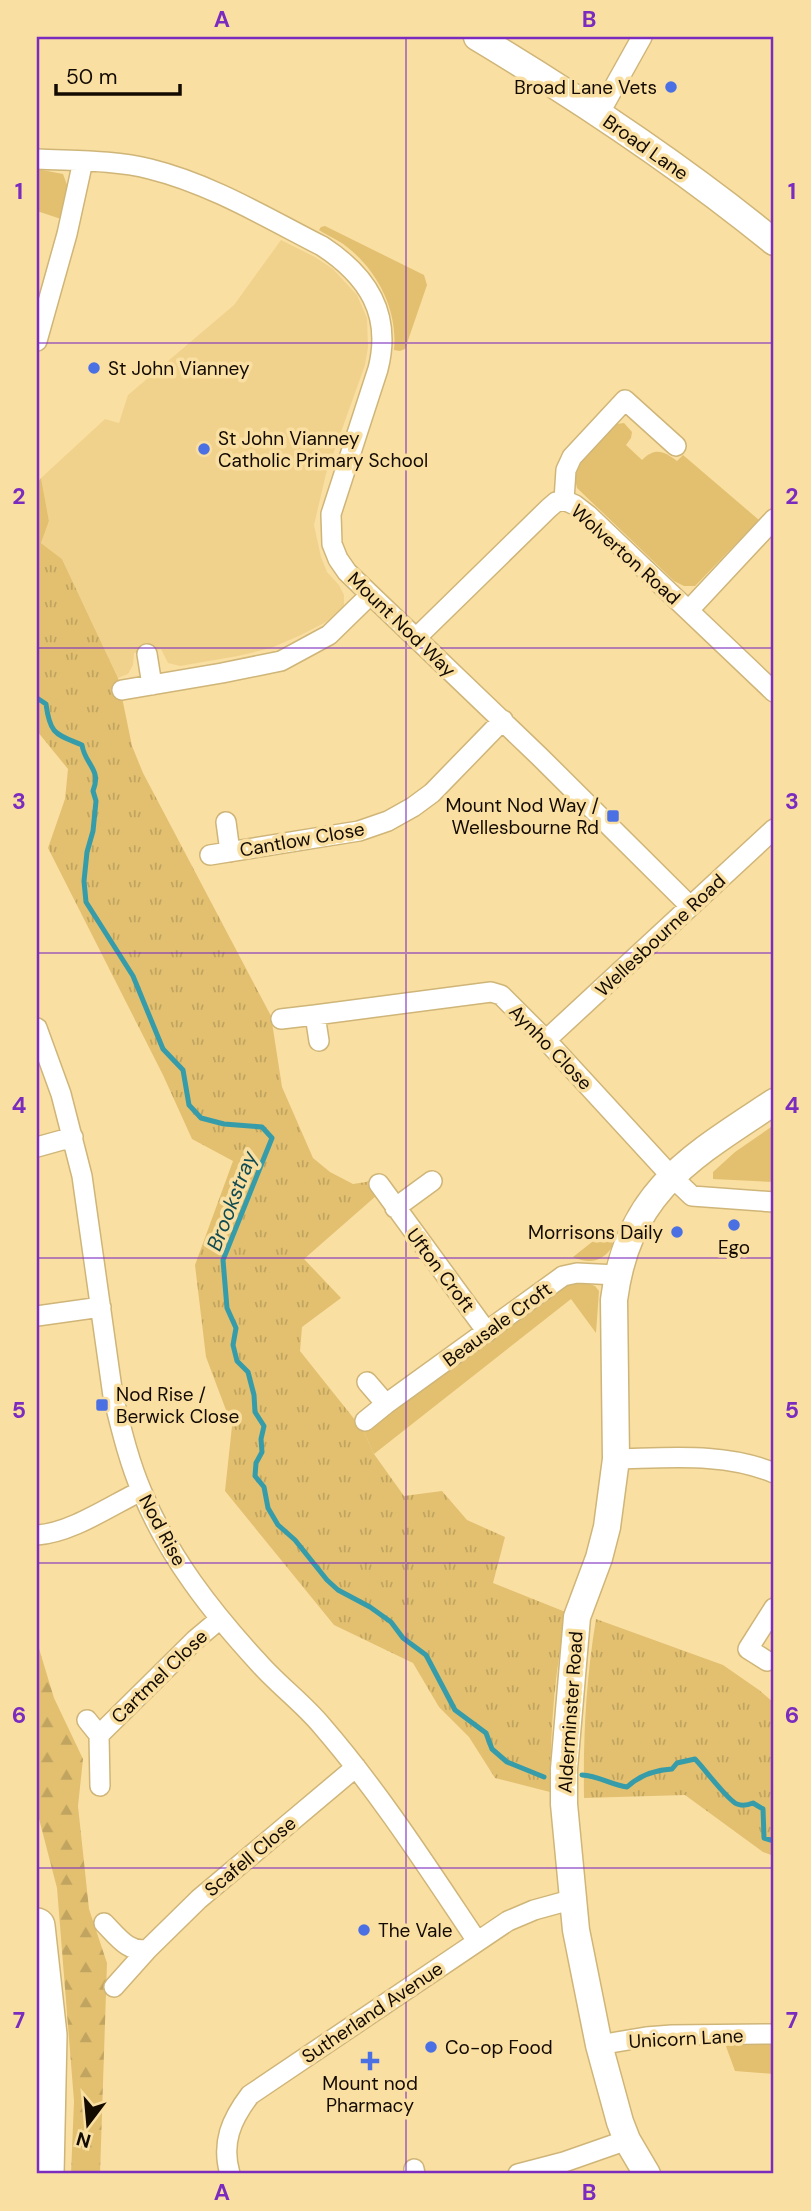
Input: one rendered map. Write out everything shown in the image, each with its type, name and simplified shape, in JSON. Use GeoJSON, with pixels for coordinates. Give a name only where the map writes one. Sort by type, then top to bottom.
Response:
{"type":"FeatureCollection","features":[{"type":"Feature","properties":{"kind":"highway"},"geometry":{"type":"LineString","coordinates":[[37,1926],[49,2035],[46,2174]]}},
{"type":"Feature","properties":{"kind":"street","name":"Broad Lane"},"geometry":{"type":"LineString","coordinates":[[477,37],[599,114],[721,198],[774,242]]}},
{"type":"Feature","properties":{"kind":"street"},"geometry":{"type":"LineString","coordinates":[[599,114],[642,37]]}},
{"type":"Feature","properties":{"kind":"street","name":"Mount Nod Way"},"geometry":{"type":"LineString","coordinates":[[37,159],[127,164],[149,168],[209,190],[332,252],[353,271],[374,299],[380,314],[381,358],[334,500],[330,529],[338,559],[370,595],[503,720],[690,906]]}},
{"type":"Feature","properties":{"kind":"street"},"geometry":{"type":"LineString","coordinates":[[37,341],[67,234],[83,162]]}},
{"type":"Feature","properties":{"kind":"street"},"geometry":{"type":"LineString","coordinates":[[564,500],[566,470],[572,457],[625,400],[676,446]]}},
{"type":"Feature","properties":{"kind":"street","name":"Wolverton Road"},"geometry":{"type":"LineString","coordinates":[[416,638],[549,508],[564,500],[588,515],[774,692]]}},
{"type":"Feature","properties":{"kind":"street"},"geometry":{"type":"LineString","coordinates":[[689,610],[774,519]]}},
{"type":"Feature","properties":{"kind":"street"},"geometry":{"type":"LineString","coordinates":[[122,690],[281,661],[329,635],[370,595]]}},
{"type":"Feature","properties":{"kind":"street"},"geometry":{"type":"LineString","coordinates":[[147,654],[152,685]]}},
{"type":"Feature","properties":{"kind":"street","name":"Cantlow Close"},"geometry":{"type":"LineString","coordinates":[[210,855],[359,831],[388,821],[432,793],[503,720]]}},
{"type":"Feature","properties":{"kind":"street","name":"Cantlow Close"},"geometry":{"type":"LineString","coordinates":[[226,822],[230,852]]}},
{"type":"Feature","properties":{"kind":"street","name":"Wellesbourne Road"},"geometry":{"type":"LineString","coordinates":[[546,1040],[774,829]]}},
{"type":"Feature","properties":{"kind":"street","name":"Aynho Close"},"geometry":{"type":"LineString","coordinates":[[281,1019],[491,992],[501,995],[692,1196],[774,1202]]}},
{"type":"Feature","properties":{"kind":"street"},"geometry":{"type":"LineString","coordinates":[[315,1015],[319,1041]]}},
{"type":"Feature","properties":{"kind":"street","name":"Nod Rise"},"geometry":{"type":"LineString","coordinates":[[37,1028],[61,1094],[82,1175],[113,1396],[141,1491],[174,1555],[220,1619],[259,1664],[320,1723],[356,1767],[477,1941]]}},
{"type":"Feature","properties":{"kind":"street","name":"Alderminster Road"},"geometry":{"type":"LineString","coordinates":[[647,2174],[627,2140],[612,2098],[599,2045],[576,1930],[564,1804],[564,1769],[577,1617],[599,1558],[607,1527],[616,1459],[613,1325],[617,1275],[628,1242],[642,1215],[671,1176],[709,1145],[774,1102]]}},
{"type":"Feature","properties":{"kind":"street"},"geometry":{"type":"LineString","coordinates":[[37,1147],[73,1137]]}},
{"type":"Feature","properties":{"kind":"street","name":"Ufton Croft"},"geometry":{"type":"LineString","coordinates":[[395,1208],[432,1181]]}},
{"type":"Feature","properties":{"kind":"street","name":"Ufton Croft"},"geometry":{"type":"LineString","coordinates":[[379,1184],[487,1332]]}},
{"type":"Feature","properties":{"kind":"street","name":"Beausale Croft"},"geometry":{"type":"LineString","coordinates":[[365,1421],[562,1276],[577,1273],[617,1275]]}},
{"type":"Feature","properties":{"kind":"street"},"geometry":{"type":"LineString","coordinates":[[37,1315],[101,1307]]}},
{"type":"Feature","properties":{"kind":"street"},"geometry":{"type":"LineString","coordinates":[[367,1382],[386,1405]]}},
{"type":"Feature","properties":{"kind":"street"},"geometry":{"type":"LineString","coordinates":[[616,1459],[713,1458],[746,1463],[774,1473]]}},
{"type":"Feature","properties":{"kind":"street"},"geometry":{"type":"LineString","coordinates":[[41,1536],[76,1524],[141,1491]]}},
{"type":"Feature","properties":{"kind":"street"},"geometry":{"type":"LineString","coordinates":[[767,1661],[748,1649],[774,1608]]}},
{"type":"Feature","properties":{"kind":"street","name":"Cartmel Close"},"geometry":{"type":"LineString","coordinates":[[100,1786],[93,1727],[220,1619]]}},
{"type":"Feature","properties":{"kind":"street","name":"Scafell Close"},"geometry":{"type":"LineString","coordinates":[[114,1987],[199,1899],[356,1767]]}},
{"type":"Feature","properties":{"kind":"street","name":"Sutherland Avenue"},"geometry":{"type":"LineString","coordinates":[[230,2174],[227,2136],[237,2112],[250,2095],[508,1921],[534,1910],[574,1899]]}},
{"type":"Feature","properties":{"kind":"street"},"geometry":{"type":"LineString","coordinates":[[104,1923],[129,1948],[138,1952],[148,1949]]}},
{"type":"Feature","properties":{"kind":"street","name":"Unicorn Lane"},"geometry":{"type":"LineString","coordinates":[[599,2045],[672,2035],[774,2034]]}},
{"type":"Feature","properties":{"kind":"street"},"geometry":{"type":"LineString","coordinates":[[518,2174],[564,2162],[627,2140]]}},
{"type":"Feature","properties":{"kind":"shaded area","name":"St John Vianney Catholic Primary School"},"geometry":{"type":"Polygon","coordinates":[[[281,240],[333,269],[357,295],[367,318],[368,347],[365,365],[326,474],[314,525],[321,557],[327,572],[344,595],[344,606],[326,622],[301,635],[271,648],[238,656],[180,666],[168,663],[161,649],[134,653],[133,665],[128,674],[118,678],[62,559],[41,543],[49,521],[41,478],[105,419],[119,423],[128,395],[234,305],[281,240]]]}},
{"type":"Feature","properties":{"kind":"green space"},"geometry":{"type":"Polygon","coordinates":[[[37,169],[63,174],[67,185],[61,219],[37,211],[37,169]]]}},
{"type":"Feature","properties":{"kind":"green space"},"geometry":{"type":"Polygon","coordinates":[[[325,226],[424,275],[427,285],[405,349],[394,350],[393,321],[377,280],[347,247],[319,230],[325,226]]]}},
{"type":"Feature","properties":{"kind":"green space"},"geometry":{"type":"Polygon","coordinates":[[[624,423],[632,432],[626,445],[642,460],[655,452],[664,453],[677,461],[683,455],[759,520],[695,586],[684,586],[674,581],[577,488],[577,470],[588,453],[616,424],[624,423]]]}},
{"type":"Feature","properties":{"kind":"green space"},"geometry":{"type":"Polygon","coordinates":[[[41,478],[49,521],[41,543],[62,559],[118,678],[132,746],[143,773],[271,1016],[282,1087],[313,1158],[330,1172],[353,1184],[371,1180],[376,1196],[304,1259],[341,1298],[302,1327],[300,1351],[363,1430],[374,1454],[404,1496],[442,1491],[467,1520],[505,1537],[493,1583],[568,1613],[556,1680],[550,1792],[495,1778],[469,1737],[439,1707],[413,1663],[334,1625],[225,1491],[232,1426],[206,1357],[195,1265],[233,1161],[192,1139],[163,1075],[48,848],[65,799],[68,769],[37,731],[37,483],[41,478]]]}},
{"type":"Feature","properties":{"kind":"green space"},"geometry":{"type":"Polygon","coordinates":[[[774,1125],[774,1182],[713,1179],[713,1172],[735,1152],[774,1125]]]}},
{"type":"Feature","properties":{"kind":"green space"},"geometry":{"type":"Polygon","coordinates":[[[602,1234],[614,1244],[601,1258],[586,1261],[573,1257],[602,1234]]]}},
{"type":"Feature","properties":{"kind":"green space"},"geometry":{"type":"Polygon","coordinates":[[[576,1279],[595,1286],[599,1291],[596,1333],[571,1299],[374,1454],[363,1430],[559,1283],[576,1279]]]}},
{"type":"Feature","properties":{"kind":"green space"},"geometry":{"type":"Polygon","coordinates":[[[596,1619],[723,1665],[774,1703],[774,1856],[763,1852],[685,1795],[584,1798],[586,1708],[596,1619]]]}},
{"type":"Feature","properties":{"kind":"green space"},"geometry":{"type":"Polygon","coordinates":[[[37,1642],[54,1698],[83,1759],[78,1806],[89,1909],[107,1963],[100,2174],[71,2174],[74,2101],[57,1888],[37,1811],[37,1642]]]}},
{"type":"Feature","properties":{"kind":"green space"},"geometry":{"type":"Polygon","coordinates":[[[774,2040],[774,2074],[735,2071],[724,2041],[774,2040]]]}},
{"type":"Feature","properties":{"kind":"waterway","name":"Brookstray"},"geometry":{"type":"LineString","coordinates":[[37,698],[46,704],[52,728],[82,745],[96,777],[93,791],[96,801],[93,831],[87,852],[84,881],[86,902],[133,976],[163,1049],[183,1070],[189,1105],[201,1118],[224,1124],[262,1127],[272,1138],[223,1260],[227,1308],[236,1328],[233,1345],[237,1361],[248,1372],[255,1412],[264,1426],[262,1452],[256,1463],[255,1476],[264,1487],[268,1508],[278,1525],[295,1540],[327,1580],[338,1590],[391,1622],[403,1638],[426,1655],[455,1710],[486,1733],[492,1749],[507,1762],[544,1777]]}},
{"type":"Feature","properties":{"kind":"waterway"},"geometry":{"type":"LineString","coordinates":[[582,1775],[627,1787],[648,1774],[672,1769],[677,1763],[695,1759],[733,1802],[741,1805],[753,1803],[763,1809],[764,1838],[774,1841]]}},
{"type":"Feature","properties":{"kind":"place","name":"Broad Lane Vets"},"geometry":{"type":"Point","coordinates":[671,87]}},
{"type":"Feature","properties":{"kind":"place","name":"St John Vianney"},"geometry":{"type":"Point","coordinates":[94,368]}},
{"type":"Feature","properties":{"kind":"place","name":"St John Vianney Catholic Primary School"},"geometry":{"type":"Point","coordinates":[204,449]}},
{"type":"Feature","properties":{"kind":"place","name":"Mount Nod Way / Wellesbourne Rd"},"geometry":{"type":"Point","coordinates":[613,816]}},
{"type":"Feature","properties":{"kind":"place","name":"Ego"},"geometry":{"type":"Point","coordinates":[734,1225]}},
{"type":"Feature","properties":{"kind":"place","name":"Morrisons Daily"},"geometry":{"type":"Point","coordinates":[677,1232]}},
{"type":"Feature","properties":{"kind":"place","name":"Nod Rise / Berwick Close"},"geometry":{"type":"Point","coordinates":[102,1405]}},
{"type":"Feature","properties":{"kind":"place","name":"The Vale"},"geometry":{"type":"Point","coordinates":[364,1930]}},
{"type":"Feature","properties":{"kind":"place","name":"Co-op Food"},"geometry":{"type":"Point","coordinates":[431,2047]}},
{"type":"Feature","properties":{"kind":"place","name":"Mount nod Pharmacy"},"geometry":{"type":"Point","coordinates":[370,2061]}}]}
